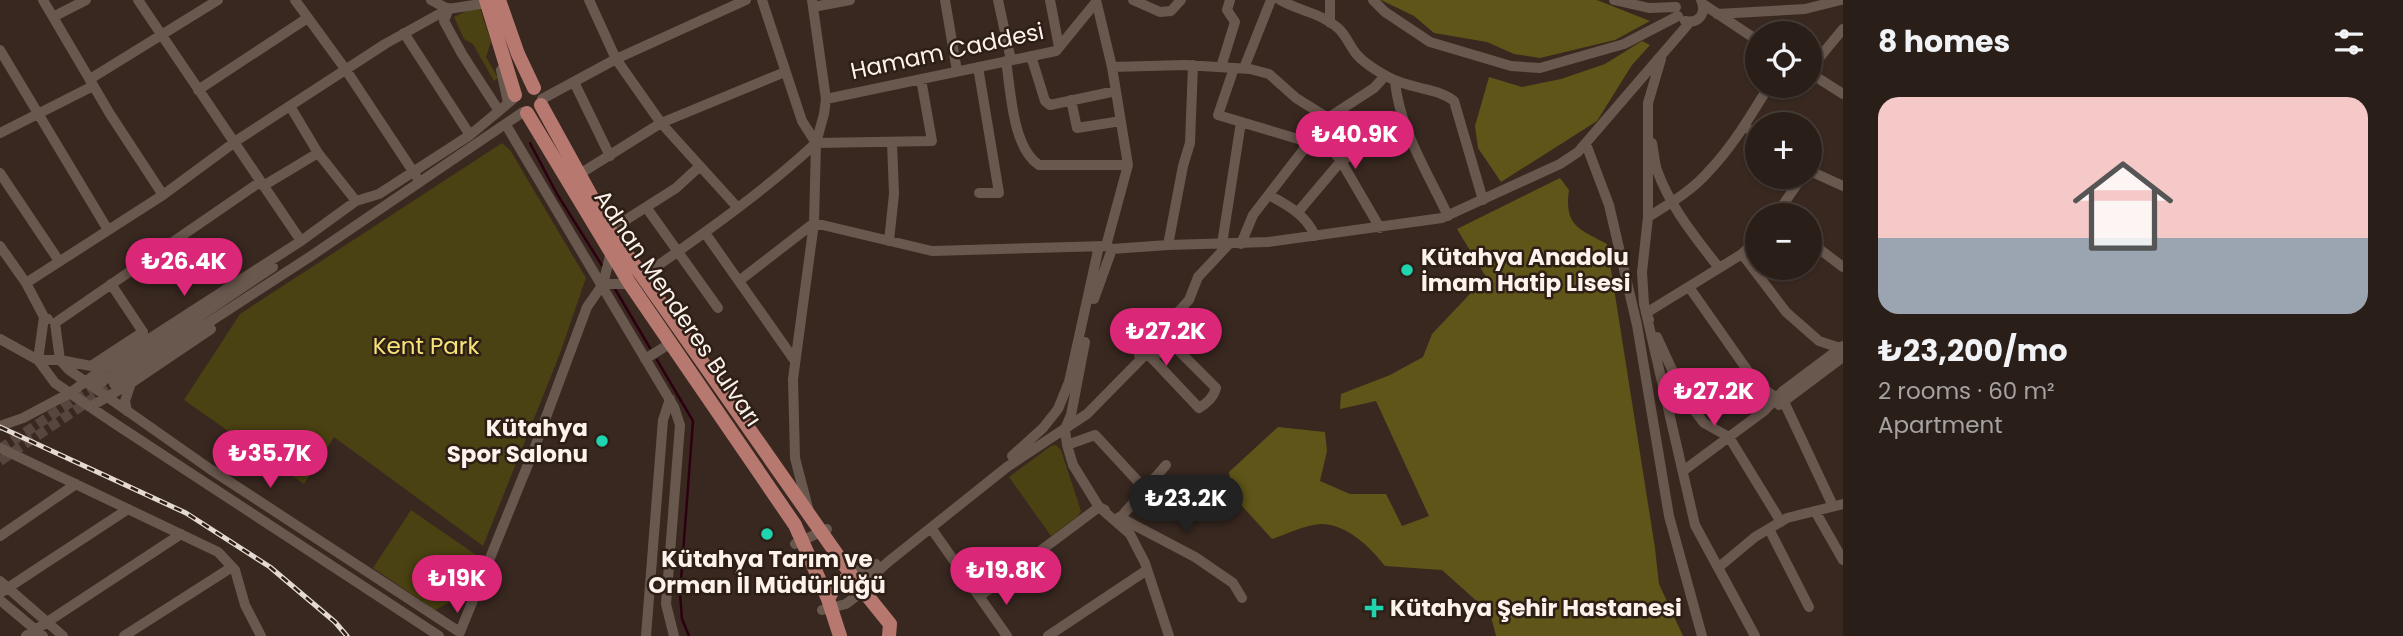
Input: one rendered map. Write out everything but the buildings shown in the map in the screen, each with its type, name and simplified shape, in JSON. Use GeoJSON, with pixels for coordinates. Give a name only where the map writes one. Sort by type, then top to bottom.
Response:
{"type":"FeatureCollection","features":[{"type":"Feature","properties":{"kind":"main road","name":"Adnan Menderes Bulvarı"},"geometry":{"type":"LineString","coordinates":[[491,1],[578,175],[671,343],[795,525],[799,542],[840,636]]}},
{"type":"Feature","properties":{"kind":"main road"},"geometry":{"type":"LineString","coordinates":[[491,1],[509,102]]}},
{"type":"Feature","properties":{"kind":"main road"},"geometry":{"type":"LineString","coordinates":[[509,102],[525,87],[539,97],[536,111],[525,113]]}},
{"type":"Feature","properties":{"kind":"main road","name":"Adnan Menderes Bulvarı"},"geometry":{"type":"LineString","coordinates":[[509,102],[525,113],[611,252],[637,280],[810,515],[824,530],[847,568],[865,588],[893,632]]}},
{"type":"Feature","properties":{"kind":"main road"},"geometry":{"type":"LineString","coordinates":[[827,606],[835,586],[842,580],[850,579],[865,588]]}},
{"type":"Feature","properties":{"kind":"street"},"geometry":{"type":"LineString","coordinates":[[43,0],[91,83],[163,195]]}},
{"type":"Feature","properties":{"kind":"street"},"geometry":{"type":"LineString","coordinates":[[53,17],[86,0]]}},
{"type":"Feature","properties":{"kind":"street"},"geometry":{"type":"LineString","coordinates":[[138,0],[301,241]]}},
{"type":"Feature","properties":{"kind":"street"},"geometry":{"type":"LineString","coordinates":[[0,133],[91,83],[218,0]]}},
{"type":"Feature","properties":{"kind":"street"},"geometry":{"type":"LineString","coordinates":[[295,0],[306,19],[346,69],[421,182]]}},
{"type":"Feature","properties":{"kind":"street"},"geometry":{"type":"LineString","coordinates":[[431,0],[448,9],[491,1]]}},
{"type":"Feature","properties":{"kind":"street"},"geometry":{"type":"LineString","coordinates":[[26,283],[163,195],[233,143],[346,69],[448,9],[458,0]]}},
{"type":"Feature","properties":{"kind":"street"},"geometry":{"type":"LineString","coordinates":[[589,0],[616,60],[662,123],[738,208]]}},
{"type":"Feature","properties":{"kind":"street"},"geometry":{"type":"LineString","coordinates":[[539,97],[746,0]]}},
{"type":"Feature","properties":{"kind":"street"},"geometry":{"type":"LineString","coordinates":[[762,0],[802,121],[816,143]]}},
{"type":"Feature","properties":{"kind":"street"},"geometry":{"type":"LineString","coordinates":[[810,515],[795,458],[793,379],[814,223],[816,143],[826,99],[813,3],[850,0]]}},
{"type":"Feature","properties":{"kind":"street"},"geometry":{"type":"LineString","coordinates":[[945,0],[957,71]]}},
{"type":"Feature","properties":{"kind":"street"},"geometry":{"type":"LineString","coordinates":[[998,0],[1009,61],[1015,122],[1032,160],[1040,165],[1128,165]]}},
{"type":"Feature","properties":{"kind":"street"},"geometry":{"type":"LineString","coordinates":[[1050,0],[1059,47]]}},
{"type":"Feature","properties":{"kind":"street"},"geometry":{"type":"LineString","coordinates":[[1133,0],[1160,12],[1171,11],[1181,0]]}},
{"type":"Feature","properties":{"kind":"street"},"geometry":{"type":"LineString","coordinates":[[1222,67],[1235,22],[1227,10],[1230,0]]}},
{"type":"Feature","properties":{"kind":"street"},"geometry":{"type":"LineString","coordinates":[[1271,0],[1218,115],[1308,142]]}},
{"type":"Feature","properties":{"kind":"street"},"geometry":{"type":"LineString","coordinates":[[1280,0],[1322,17],[1341,30],[1356,54],[1390,78],[1403,85],[1445,94],[1454,101],[1483,200]]}},
{"type":"Feature","properties":{"kind":"street"},"geometry":{"type":"LineString","coordinates":[[1330,0],[1330,23]]}},
{"type":"Feature","properties":{"kind":"street"},"geometry":{"type":"LineString","coordinates":[[1373,0],[1385,12],[1430,42],[1511,66],[1540,68],[1624,44],[1684,14],[1703,12],[1702,2]]}},
{"type":"Feature","properties":{"kind":"street"},"geometry":{"type":"LineString","coordinates":[[1614,0],[1730,24]]}},
{"type":"Feature","properties":{"kind":"street"},"geometry":{"type":"LineString","coordinates":[[1805,9],[1841,0]]}},
{"type":"Feature","properties":{"kind":"street"},"geometry":{"type":"LineString","coordinates":[[847,568],[866,572],[1007,460],[1043,428],[1058,409],[1069,382],[1128,165],[1112,67],[1096,1]]}},
{"type":"Feature","properties":{"kind":"street","name":"Hamam Caddesi"},"geometry":{"type":"LineString","coordinates":[[826,99],[1056,51],[1096,1]]}},
{"type":"Feature","properties":{"kind":"street"},"geometry":{"type":"LineString","coordinates":[[1702,2],[1745,33]]}},
{"type":"Feature","properties":{"kind":"street"},"geometry":{"type":"LineString","coordinates":[[97,385],[470,135],[509,102],[462,54],[444,21],[448,9]]}},
{"type":"Feature","properties":{"kind":"street"},"geometry":{"type":"LineString","coordinates":[[1717,14],[1843,9]]}},
{"type":"Feature","properties":{"kind":"street"},"geometry":{"type":"LineString","coordinates":[[814,223],[932,251],[1241,244],[1380,228],[1448,216],[1560,164],[1578,152],[1662,54],[1684,14]]}},
{"type":"Feature","properties":{"kind":"street"},"geometry":{"type":"LineString","coordinates":[[198,90],[306,19]]}},
{"type":"Feature","properties":{"kind":"street"},"geometry":{"type":"LineString","coordinates":[[1822,54],[1843,29]]}},
{"type":"Feature","properties":{"kind":"street"},"geometry":{"type":"LineString","coordinates":[[404,33],[470,135]]}},
{"type":"Feature","properties":{"kind":"street"},"geometry":{"type":"LineString","coordinates":[[1826,49],[1843,46]]}},
{"type":"Feature","properties":{"kind":"street"},"geometry":{"type":"LineString","coordinates":[[0,50],[108,230]]}},
{"type":"Feature","properties":{"kind":"street"},"geometry":{"type":"LineString","coordinates":[[1662,54],[1648,103],[1648,217],[1642,272],[1646,313],[1695,525],[1755,636]]}},
{"type":"Feature","properties":{"kind":"street"},"geometry":{"type":"LineString","coordinates":[[1031,56],[1045,101],[1049,105],[1116,91]]}},
{"type":"Feature","properties":{"kind":"street"},"geometry":{"type":"LineString","coordinates":[[1168,244],[1183,166],[1190,144],[1193,65]]}},
{"type":"Feature","properties":{"kind":"street"},"geometry":{"type":"LineString","coordinates":[[1112,67],[1193,65],[1239,68],[1269,74],[1296,98],[1328,118]]}},
{"type":"Feature","properties":{"kind":"street"},"geometry":{"type":"LineString","coordinates":[[978,67],[999,193],[979,193]]}},
{"type":"Feature","properties":{"kind":"street"},"geometry":{"type":"LineString","coordinates":[[578,175],[662,123],[785,72]]}},
{"type":"Feature","properties":{"kind":"street"},"geometry":{"type":"LineString","coordinates":[[1241,244],[1253,215],[1328,118],[1390,78]]}},
{"type":"Feature","properties":{"kind":"street"},"geometry":{"type":"LineString","coordinates":[[1390,78],[1405,124],[1448,216]]}},
{"type":"Feature","properties":{"kind":"street"},"geometry":{"type":"LineString","coordinates":[[603,284],[637,280],[738,208],[816,143],[932,141],[921,79]]}},
{"type":"Feature","properties":{"kind":"street"},"geometry":{"type":"LineString","coordinates":[[1822,79],[1843,94]]}},
{"type":"Feature","properties":{"kind":"street"},"geometry":{"type":"LineString","coordinates":[[573,82],[610,156]]}},
{"type":"Feature","properties":{"kind":"street"},"geometry":{"type":"LineString","coordinates":[[1648,217],[1708,173],[1762,98]]}},
{"type":"Feature","properties":{"kind":"street"},"geometry":{"type":"LineString","coordinates":[[1071,100],[1077,128],[1121,121]]}},
{"type":"Feature","properties":{"kind":"street"},"geometry":{"type":"LineString","coordinates":[[290,106],[318,153],[356,201]]}},
{"type":"Feature","properties":{"kind":"street"},"geometry":{"type":"LineString","coordinates":[[114,384],[525,113]]}},
{"type":"Feature","properties":{"kind":"street"},"geometry":{"type":"LineString","coordinates":[[827,606],[846,604],[865,588],[867,580],[888,562],[1007,467],[1087,414],[1189,300],[1198,277],[1225,244],[1241,122]]}},
{"type":"Feature","properties":{"kind":"street"},"geometry":{"type":"LineString","coordinates":[[1298,212],[1341,161],[1405,124]]}},
{"type":"Feature","properties":{"kind":"street"},"geometry":{"type":"LineString","coordinates":[[506,125],[670,399],[680,425],[666,604],[674,636]]}},
{"type":"Feature","properties":{"kind":"street"},"geometry":{"type":"LineString","coordinates":[[1647,126],[1657,168],[1672,202],[1719,268]]}},
{"type":"Feature","properties":{"kind":"street"},"geometry":{"type":"LineString","coordinates":[[1317,131],[1341,161],[1380,228]]}},
{"type":"Feature","properties":{"kind":"street"},"geometry":{"type":"LineString","coordinates":[[889,241],[894,194],[891,142]]}},
{"type":"Feature","properties":{"kind":"street"},"geometry":{"type":"LineString","coordinates":[[1586,144],[1609,205],[1637,325],[1669,516],[1702,636]]}},
{"type":"Feature","properties":{"kind":"street"},"geometry":{"type":"LineString","coordinates":[[55,323],[262,184],[318,153]]}},
{"type":"Feature","properties":{"kind":"street"},"geometry":{"type":"LineString","coordinates":[[610,230],[676,188],[700,166]]}},
{"type":"Feature","properties":{"kind":"street"},"geometry":{"type":"LineString","coordinates":[[0,173],[59,261]]}},
{"type":"Feature","properties":{"kind":"street"},"geometry":{"type":"LineString","coordinates":[[1822,176],[1843,186]]}},
{"type":"Feature","properties":{"kind":"street"},"geometry":{"type":"LineString","coordinates":[[0,426],[23,418],[70,393],[301,241],[356,201],[379,194]]}},
{"type":"Feature","properties":{"kind":"street"},"geometry":{"type":"LineString","coordinates":[[1269,195],[1298,212],[1309,223],[1315,236]]}},
{"type":"Feature","properties":{"kind":"street"},"geometry":{"type":"LineString","coordinates":[[646,207],[718,307]]}},
{"type":"Feature","properties":{"kind":"street"},"geometry":{"type":"LineString","coordinates":[[738,281],[814,223]]}},
{"type":"Feature","properties":{"kind":"street"},"geometry":{"type":"LineString","coordinates":[[705,233],[795,361]]}},
{"type":"Feature","properties":{"kind":"street"},"geometry":{"type":"LineString","coordinates":[[0,246],[26,283],[44,317],[55,323]]}},
{"type":"Feature","properties":{"kind":"street"},"geometry":{"type":"LineString","coordinates":[[1106,247],[1071,415],[1065,429],[1067,446],[1073,465],[1099,507],[1130,534],[1147,570],[1169,636]]}},
{"type":"Feature","properties":{"kind":"street"},"geometry":{"type":"LineString","coordinates":[[1646,313],[1745,251]]}},
{"type":"Feature","properties":{"kind":"street"},"geometry":{"type":"LineString","coordinates":[[1822,251],[1843,267]]}},
{"type":"Feature","properties":{"kind":"street"},"geometry":{"type":"LineString","coordinates":[[55,323],[60,360],[69,370],[210,469],[458,634],[533,452],[587,307],[603,284],[611,252]]}},
{"type":"Feature","properties":{"kind":"street"},"geometry":{"type":"LineString","coordinates":[[1683,471],[1780,401],[1842,350],[1819,341],[1786,312],[1742,254]]}},
{"type":"Feature","properties":{"kind":"street"},"geometry":{"type":"LineString","coordinates":[[90,407],[131,383],[307,265],[311,256]]}},
{"type":"Feature","properties":{"kind":"street"},"geometry":{"type":"LineString","coordinates":[[38,360],[60,360],[91,366],[143,332],[111,284]]}},
{"type":"Feature","properties":{"kind":"street"},"geometry":{"type":"LineString","coordinates":[[1689,287],[1757,384],[1780,401],[1838,505],[1787,518],[1755,537],[1719,566]]}},
{"type":"Feature","properties":{"kind":"street"},"geometry":{"type":"LineString","coordinates":[[1646,313],[1686,400],[1704,423],[1729,436],[1781,522]]}},
{"type":"Feature","properties":{"kind":"street"},"geometry":{"type":"LineString","coordinates":[[38,360],[44,317]]}},
{"type":"Feature","properties":{"kind":"street"},"geometry":{"type":"LineString","coordinates":[[1145,351],[1199,408],[1214,396],[1216,388],[1160,332]]}},
{"type":"Feature","properties":{"kind":"street"},"geometry":{"type":"LineString","coordinates":[[0,340],[38,360],[55,383],[90,407],[439,636]]}},
{"type":"Feature","properties":{"kind":"street"},"geometry":{"type":"LineString","coordinates":[[645,359],[671,343]]}},
{"type":"Feature","properties":{"kind":"street"},"geometry":{"type":"LineString","coordinates":[[1145,351],[1161,353],[1174,345]]}},
{"type":"Feature","properties":{"kind":"street"},"geometry":{"type":"LineString","coordinates":[[1058,409],[1071,415],[1084,410],[1145,351]]}},
{"type":"Feature","properties":{"kind":"street"},"geometry":{"type":"LineString","coordinates":[[127,411],[125,401],[131,383]]}},
{"type":"Feature","properties":{"kind":"street"},"geometry":{"type":"LineString","coordinates":[[646,636],[663,420],[670,399]]}},
{"type":"Feature","properties":{"kind":"street"},"geometry":{"type":"LineString","coordinates":[[1043,428],[1053,437]]}},
{"type":"Feature","properties":{"kind":"street"},"geometry":{"type":"LineString","coordinates":[[1067,446],[1095,435],[1145,489]]}},
{"type":"Feature","properties":{"kind":"street"},"geometry":{"type":"LineString","coordinates":[[0,448],[218,552],[235,570],[245,605],[261,636]]}},
{"type":"Feature","properties":{"kind":"street"},"geometry":{"type":"LineString","coordinates":[[1120,518],[1166,465]]}},
{"type":"Feature","properties":{"kind":"street"},"geometry":{"type":"LineString","coordinates":[[0,536],[76,484]]}},
{"type":"Feature","properties":{"kind":"street"},"geometry":{"type":"LineString","coordinates":[[1099,507],[1195,557],[1233,583],[1242,598]]}},
{"type":"Feature","properties":{"kind":"street"},"geometry":{"type":"LineString","coordinates":[[980,596],[1099,507]]}},
{"type":"Feature","properties":{"kind":"street"},"geometry":{"type":"LineString","coordinates":[[63,636],[2,587],[128,509]]}},
{"type":"Feature","properties":{"kind":"street"},"geometry":{"type":"LineString","coordinates":[[1815,511],[1843,560]]}},
{"type":"Feature","properties":{"kind":"street"},"geometry":{"type":"LineString","coordinates":[[931,528],[1007,636]]}},
{"type":"Feature","properties":{"kind":"street"},"geometry":{"type":"LineString","coordinates":[[1769,529],[1809,607]]}},
{"type":"Feature","properties":{"kind":"street"},"geometry":{"type":"LineString","coordinates":[[799,542],[824,530]]}},
{"type":"Feature","properties":{"kind":"street"},"geometry":{"type":"LineString","coordinates":[[0,600],[35,634],[48,622],[181,534]]}},
{"type":"Feature","properties":{"kind":"street"},"geometry":{"type":"LineString","coordinates":[[124,636],[232,567]]}},
{"type":"Feature","properties":{"kind":"street"},"geometry":{"type":"LineString","coordinates":[[1048,636],[1147,570]]}},
{"type":"Feature","properties":{"kind":"green space"},"geometry":{"type":"Polygon","coordinates":[[[479,5],[491,42],[486,57],[498,78],[494,81],[473,44],[464,39],[454,17],[479,5]]]}},
{"type":"Feature","properties":{"kind":"green space","name":"Kent Park"},"geometry":{"type":"Polygon","coordinates":[[[502,143],[510,150],[586,278],[559,356],[483,546],[334,437],[304,484],[184,400],[240,314],[502,143]]]}},
{"type":"Feature","properties":{"kind":"green space"},"geometry":{"type":"Polygon","coordinates":[[[1056,445],[1061,450],[1081,511],[1051,536],[1009,477],[1056,445]]]}},
{"type":"Feature","properties":{"kind":"green space"},"geometry":{"type":"Polygon","coordinates":[[[411,510],[479,557],[465,594],[435,610],[373,568],[411,510]]]}},
{"type":"Feature","properties":{"kind":"shaded area"},"geometry":{"type":"Polygon","coordinates":[[[1381,0],[1597,0],[1650,21],[1615,40],[1540,58],[1514,54],[1487,42],[1434,33],[1414,16],[1381,0]]]}},
{"type":"Feature","properties":{"kind":"shaded area"},"geometry":{"type":"Polygon","coordinates":[[[1642,41],[1650,45],[1632,65],[1597,121],[1501,182],[1478,148],[1475,126],[1489,77],[1522,87],[1561,79],[1605,64],[1642,41]]]}},
{"type":"Feature","properties":{"kind":"shaded area"},"geometry":{"type":"Polygon","coordinates":[[[1560,178],[1569,190],[1571,219],[1581,230],[1607,244],[1659,584],[1683,636],[1496,636],[1490,613],[1442,570],[1385,566],[1357,538],[1331,525],[1309,526],[1272,539],[1233,496],[1229,472],[1278,427],[1325,432],[1327,451],[1320,481],[1350,494],[1386,494],[1402,526],[1429,516],[1376,401],[1340,409],[1341,394],[1390,375],[1423,357],[1432,334],[1486,277],[1457,229],[1560,178]]]}},
{"type":"Feature","properties":{"kind":"waterway"},"geometry":{"type":"LineString","coordinates":[[530,143],[557,194],[603,267]]}},
{"type":"Feature","properties":{"kind":"waterway"},"geometry":{"type":"LineString","coordinates":[[615,289],[650,348]]}},
{"type":"Feature","properties":{"kind":"waterway"},"geometry":{"type":"LineString","coordinates":[[657,360],[693,421],[680,593],[682,619],[689,636]]}},
{"type":"Feature","properties":{"kind":"tunnel"},"geometry":{"type":"LineString","coordinates":[[0,461],[114,384]]}},
{"type":"Feature","properties":{"kind":"tunnel"},"geometry":{"type":"LineString","coordinates":[[0,449],[97,385]]}},
{"type":"Feature","properties":{"kind":"railway"},"geometry":{"type":"LineString","coordinates":[[0,427],[186,513],[270,567],[335,622],[347,636]]}},
{"type":"Feature","properties":{"kind":"place","name":"Kütahya Anadolu İmam Hatip Lisesi"},"geometry":{"type":"Point","coordinates":[1407,270]}},
{"type":"Feature","properties":{"kind":"place","name":"Kütahya Spor Salonu"},"geometry":{"type":"Point","coordinates":[602,441]}},
{"type":"Feature","properties":{"kind":"place","name":"Kütahya Tarım ve Orman İl Müdürlüğü"},"geometry":{"type":"Point","coordinates":[767,534]}},
{"type":"Feature","properties":{"kind":"place","name":"Kütahya Şehir Hastanesi"},"geometry":{"type":"Point","coordinates":[1374,608]}}]}
